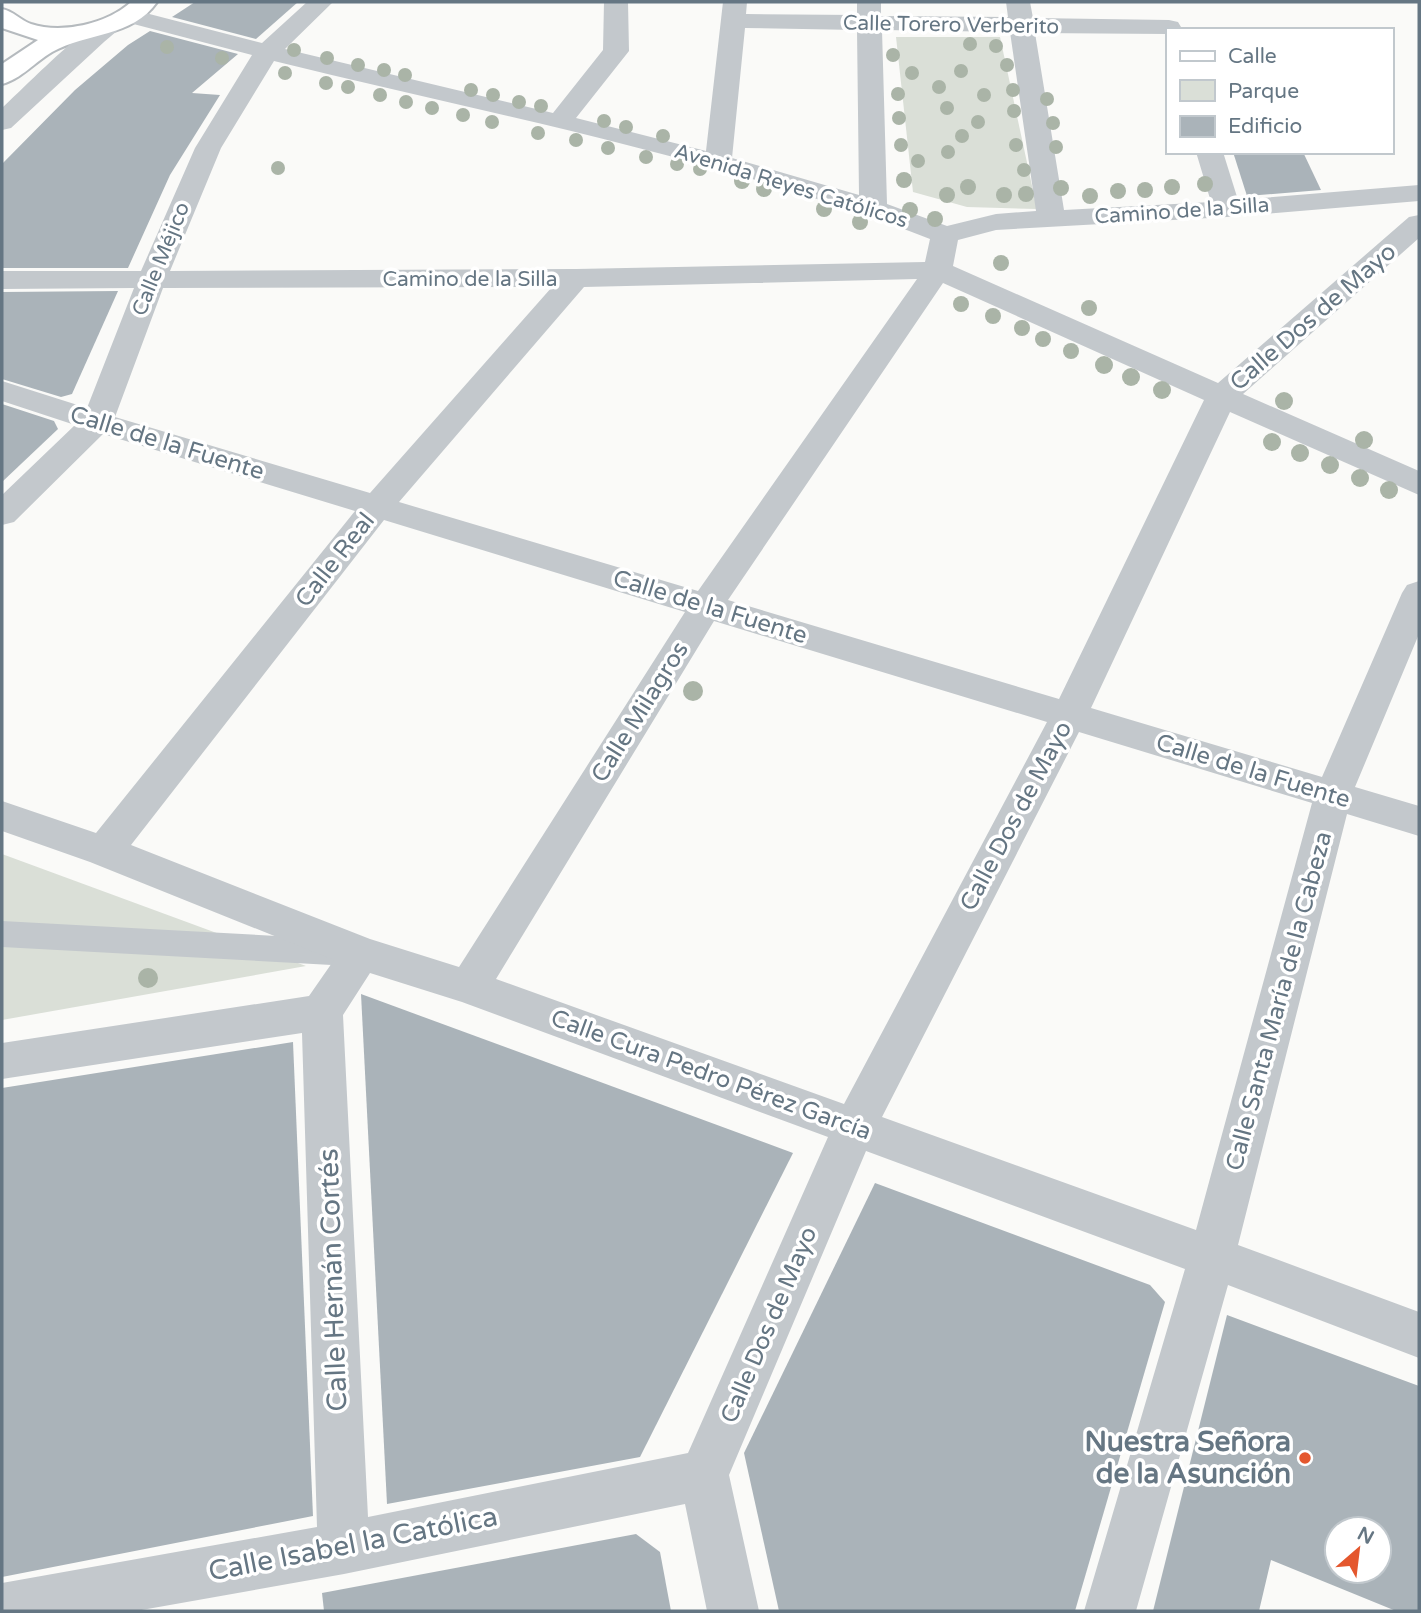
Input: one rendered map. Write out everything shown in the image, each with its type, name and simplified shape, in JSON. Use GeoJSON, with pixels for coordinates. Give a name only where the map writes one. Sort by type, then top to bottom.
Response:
{"type":"FeatureCollection","features":[{"type":"Feature","properties":{"kind":"main road"},"geometry":{"type":"LineString","coordinates":[[2,76],[43,47],[129,14]]}},
{"type":"Feature","properties":{"kind":"main road"},"geometry":{"type":"LineString","coordinates":[[3,21],[25,30],[50,34],[79,33]]}},
{"type":"Feature","properties":{"kind":"street","name":"Calle Méjico"},"geometry":{"type":"LineString","coordinates":[[2,514],[97,422],[151,281],[208,148],[265,53],[321,2]]}},
{"type":"Feature","properties":{"kind":"street"},"geometry":{"type":"LineString","coordinates":[[559,122],[616,51],[617,2]]}},
{"type":"Feature","properties":{"kind":"street"},"geometry":{"type":"LineString","coordinates":[[1161,2],[1169,28]]}},
{"type":"Feature","properties":{"kind":"street"},"geometry":{"type":"LineString","coordinates":[[718,162],[735,11]]}},
{"type":"Feature","properties":{"kind":"street","name":"Calle Torero Verberito"},"geometry":{"type":"LineString","coordinates":[[735,11],[1020,14],[1169,28]]}},
{"type":"Feature","properties":{"kind":"street"},"geometry":{"type":"LineString","coordinates":[[870,13],[873,206]]}},
{"type":"Feature","properties":{"kind":"street","name":"Avenida Reyes Católicos"},"geometry":{"type":"LineString","coordinates":[[129,14],[265,53],[718,162],[873,206],[945,235]]}},
{"type":"Feature","properties":{"kind":"street"},"geometry":{"type":"LineString","coordinates":[[2,122],[129,14]]}},
{"type":"Feature","properties":{"kind":"street"},"geometry":{"type":"LineString","coordinates":[[1020,14],[1051,219]]}},
{"type":"Feature","properties":{"kind":"street"},"geometry":{"type":"LineString","coordinates":[[1210,154],[1227,209]]}},
{"type":"Feature","properties":{"kind":"street","name":"Camino de la Silla"},"geometry":{"type":"LineString","coordinates":[[945,235],[996,222],[1227,209],[1419,193]]}},
{"type":"Feature","properties":{"kind":"street","name":"Calle Dos de Mayo"},"geometry":{"type":"LineString","coordinates":[[704,1475],[854,1127],[1069,715],[1221,397],[1419,223]]}},
{"type":"Feature","properties":{"kind":"street"},"geometry":{"type":"LineString","coordinates":[[945,235],[938,270],[1419,484]]}},
{"type":"Feature","properties":{"kind":"street","name":"Camino de la Silla"},"geometry":{"type":"LineString","coordinates":[[2,280],[576,278],[938,270]]}},
{"type":"Feature","properties":{"kind":"street","name":"Calle Milagros"},"geometry":{"type":"LineString","coordinates":[[469,987],[706,606],[938,270]]}},
{"type":"Feature","properties":{"kind":"street","name":"Calle Real"},"geometry":{"type":"LineString","coordinates":[[104,851],[377,506],[576,278]]}},
{"type":"Feature","properties":{"kind":"street","name":"Calle de la Fuente"},"geometry":{"type":"LineString","coordinates":[[2,391],[1419,821]]}},
{"type":"Feature","properties":{"kind":"street","name":"Calle Santa María de la Cabeza"},"geometry":{"type":"LineString","coordinates":[[1110,1611],[1212,1257],[1333,794],[1419,593]]}},
{"type":"Feature","properties":{"kind":"street","name":"Calle Cura Pedro Pérez García"},"geometry":{"type":"LineString","coordinates":[[2,816],[104,851],[361,953],[469,987],[1419,1335]]}},
{"type":"Feature","properties":{"kind":"street"},"geometry":{"type":"LineString","coordinates":[[2,934],[361,953]]}},
{"type":"Feature","properties":{"kind":"street"},"geometry":{"type":"LineString","coordinates":[[2,1061],[322,1012],[361,953]]}},
{"type":"Feature","properties":{"kind":"street","name":"Calle Hernán Cortés"},"geometry":{"type":"LineString","coordinates":[[322,1012],[344,1548]]}},
{"type":"Feature","properties":{"kind":"street"},"geometry":{"type":"LineString","coordinates":[[704,1475],[733,1611]]}},
{"type":"Feature","properties":{"kind":"street","name":"Calle Isabel la Católica"},"geometry":{"type":"LineString","coordinates":[[2,1609],[344,1548],[704,1475]]}},
{"type":"Feature","properties":{"kind":"green space"},"geometry":{"type":"Polygon","coordinates":[[[896,37],[1000,37],[1037,209],[967,207],[913,192],[896,37]]]}},
{"type":"Feature","properties":{"kind":"green space"},"geometry":{"type":"Polygon","coordinates":[[[2,854],[306,966],[2,1020],[2,854]]]}},
{"type":"Feature","properties":{"kind":"building"},"geometry":{"type":"Polygon","coordinates":[[[195,2],[298,2],[256,39],[172,17],[195,2]]]}},
{"type":"Feature","properties":{"kind":"building"},"geometry":{"type":"Polygon","coordinates":[[[150,31],[238,54],[192,93],[220,95],[170,175],[128,268],[2,268],[2,164],[75,90],[128,45],[150,31]]]}},
{"type":"Feature","properties":{"kind":"building"},"geometry":{"type":"Polygon","coordinates":[[[1234,154],[1304,154],[1321,190],[1247,196],[1234,154]]]}},
{"type":"Feature","properties":{"kind":"building"},"geometry":{"type":"Polygon","coordinates":[[[118,291],[72,394],[61,397],[2,379],[2,292],[118,291]]]}},
{"type":"Feature","properties":{"kind":"building"},"geometry":{"type":"Polygon","coordinates":[[[2,404],[54,421],[58,429],[2,482],[2,404]]]}},
{"type":"Feature","properties":{"kind":"building"},"geometry":{"type":"Polygon","coordinates":[[[361,994],[793,1153],[640,1457],[387,1504],[361,994]]]}},
{"type":"Feature","properties":{"kind":"building"},"geometry":{"type":"Polygon","coordinates":[[[293,1042],[313,1516],[2,1577],[2,1088],[293,1042]]]}},
{"type":"Feature","properties":{"kind":"building"},"geometry":{"type":"Polygon","coordinates":[[[875,1183],[1150,1285],[1165,1302],[1075,1611],[779,1611],[744,1453],[875,1183]]]}},
{"type":"Feature","properties":{"kind":"building","name":"Nuestra Señora de la Asunción"},"geometry":{"type":"Polygon","coordinates":[[[1227,1315],[1419,1386],[1419,1611],[1396,1611],[1332,1585],[1393,1585],[1393,1515],[1323,1515],[1323,1581],[1271,1560],[1259,1611],[1153,1611],[1227,1315]]]}},
{"type":"Feature","properties":{"kind":"building"},"geometry":{"type":"Polygon","coordinates":[[[636,1534],[660,1552],[671,1611],[324,1611],[322,1593],[636,1534]]]}},
{"type":"Feature","properties":{"kind":"place","name":"Nuestra Señora de la Asunción"},"geometry":{"type":"Point","coordinates":[1305,1458]}}]}
